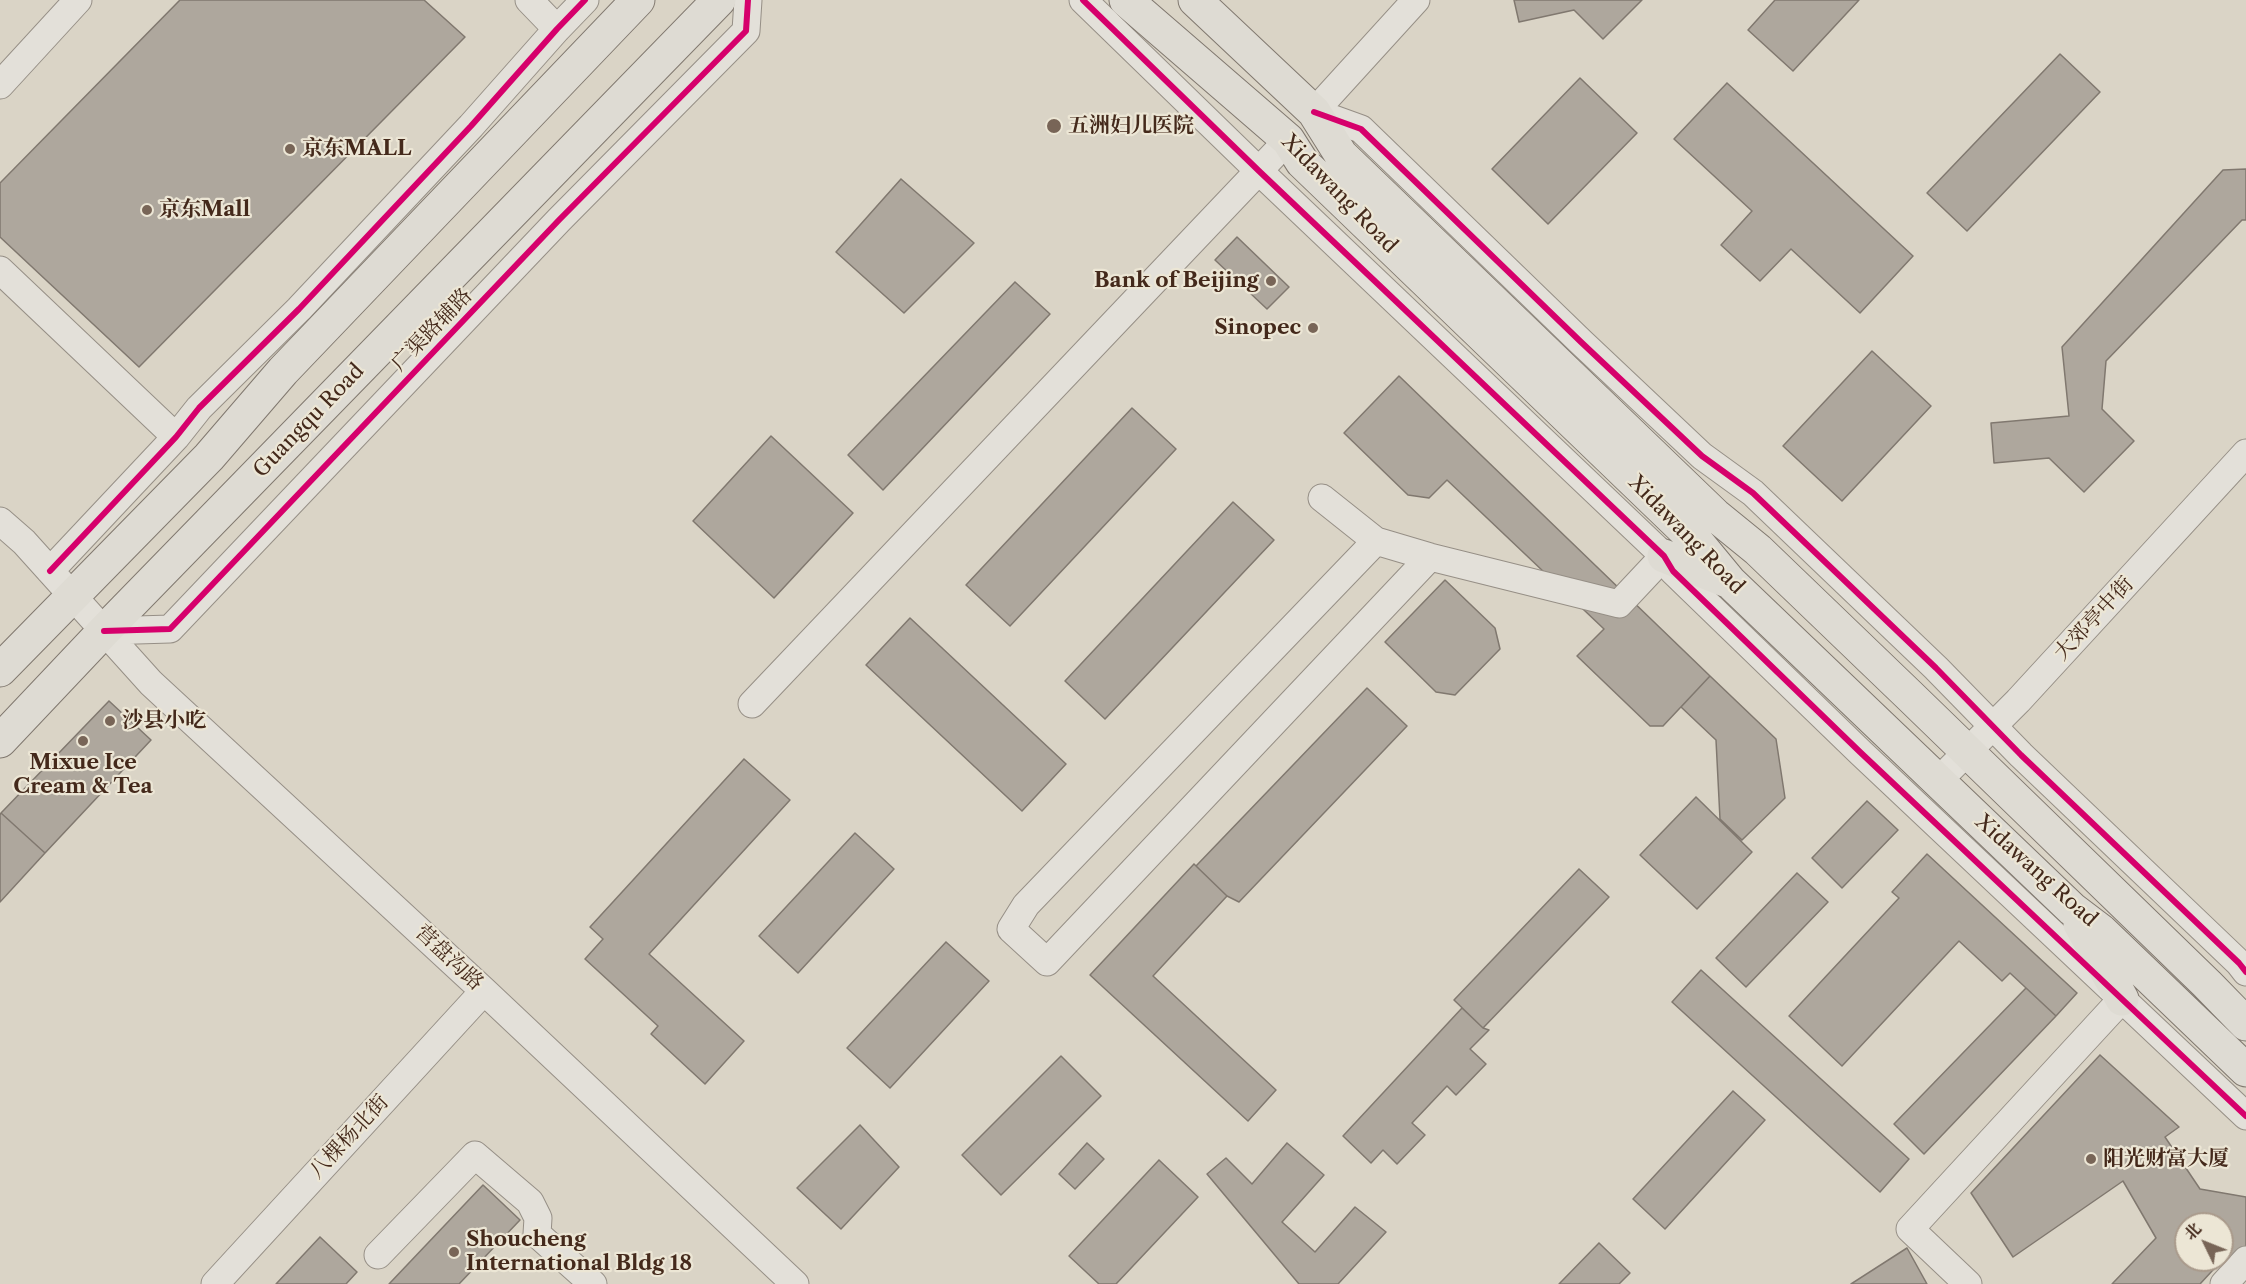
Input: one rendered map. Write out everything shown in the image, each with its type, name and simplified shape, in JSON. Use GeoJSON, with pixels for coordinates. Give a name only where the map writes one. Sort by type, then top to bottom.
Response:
{"type":"FeatureCollection","features":[{"type":"Feature","properties":{"kind":"main road"},"geometry":{"type":"LineString","coordinates":[[0,670],[209,456],[283,371],[638,0]]}},
{"type":"Feature","properties":{"kind":"main road","name":"Guangqu Road"},"geometry":{"type":"LineString","coordinates":[[0,741],[104,631],[719,0]]}},
{"type":"Feature","properties":{"kind":"main road","name":"Xidawang Road"},"geometry":{"type":"LineString","coordinates":[[1126,0],[1288,140],[1302,162],[1697,542],[1730,582],[2072,909],[2101,931],[2246,1070]]}},
{"type":"Feature","properties":{"kind":"main road","name":"Xidawang Road"},"geometry":{"type":"LineString","coordinates":[[1195,0],[1314,112],[1341,155],[1630,434],[1715,514],[1758,550],[1969,752],[2246,1024]]}},
{"type":"Feature","properties":{"kind":"main road"},"geometry":{"type":"LineString","coordinates":[[1664,556],[1730,582]]}},
{"type":"Feature","properties":{"kind":"main road"},"geometry":{"type":"LineString","coordinates":[[2072,909],[2122,999]]}},
{"type":"Feature","properties":{"kind":"street"},"geometry":{"type":"LineString","coordinates":[[0,85],[78,0]]}},
{"type":"Feature","properties":{"kind":"street"},"geometry":{"type":"LineString","coordinates":[[529,0],[557,29]]}},
{"type":"Feature","properties":{"kind":"street"},"geometry":{"type":"LineString","coordinates":[[50,571],[176,437],[198,408],[299,309],[585,0]]}},
{"type":"Feature","properties":{"kind":"street","name":"广渠路辅路"},"geometry":{"type":"LineString","coordinates":[[104,631],[170,630],[551,228],[746,31],[748,0]]}},
{"type":"Feature","properties":{"kind":"street"},"geometry":{"type":"LineString","coordinates":[[1083,0],[1259,171],[1664,556],[1673,571],[1860,752],[2246,1116]]}},
{"type":"Feature","properties":{"kind":"street"},"geometry":{"type":"LineString","coordinates":[[1416,0],[1314,112],[1360,129],[1702,456],[1753,493],[2240,963],[2246,972]]}},
{"type":"Feature","properties":{"kind":"street"},"geometry":{"type":"LineString","coordinates":[[752,704],[1288,140]]}},
{"type":"Feature","properties":{"kind":"street"},"geometry":{"type":"LineString","coordinates":[[0,270],[176,437]]}},
{"type":"Feature","properties":{"kind":"street","name":"大郊亭中街"},"geometry":{"type":"LineString","coordinates":[[1938,781],[1993,727],[2246,453]]}},
{"type":"Feature","properties":{"kind":"street"},"geometry":{"type":"LineString","coordinates":[[1322,498],[1376,541],[1430,557],[1619,604],[1664,556]]}},
{"type":"Feature","properties":{"kind":"street","name":"营盘沟路"},"geometry":{"type":"LineString","coordinates":[[0,521],[24,542],[151,683],[484,991],[795,1284]]}},
{"type":"Feature","properties":{"kind":"street"},"geometry":{"type":"LineString","coordinates":[[1376,541],[1026,905],[1011,929],[1047,962],[1430,557]]}},
{"type":"Feature","properties":{"kind":"street","name":"八棵杨北街"},"geometry":{"type":"LineString","coordinates":[[215,1284],[484,991]]}},
{"type":"Feature","properties":{"kind":"street"},"geometry":{"type":"LineString","coordinates":[[1968,1284],[1910,1229],[2122,999]]}},
{"type":"Feature","properties":{"kind":"street"},"geometry":{"type":"LineString","coordinates":[[378,1255],[475,1155],[530,1202],[537,1218],[537,1234],[593,1284]]}},
{"type":"Feature","properties":{"kind":"street"},"geometry":{"type":"LineString","coordinates":[[2224,1284],[2246,1260]]}},
{"type":"Feature","properties":{"kind":"building","name":"京东Mall"},"geometry":{"type":"Polygon","coordinates":[[[180,0],[424,0],[465,37],[139,367],[0,237],[0,183],[180,0]]]}},
{"type":"Feature","properties":{"kind":"building"},"geometry":{"type":"Polygon","coordinates":[[[1514,0],[1642,0],[1603,39],[1574,10],[1519,22],[1514,0]]]}},
{"type":"Feature","properties":{"kind":"building"},"geometry":{"type":"Polygon","coordinates":[[[1775,0],[1859,0],[1793,71],[1748,30],[1775,0]]]}},
{"type":"Feature","properties":{"kind":"building"},"geometry":{"type":"Polygon","coordinates":[[[2060,54],[2100,92],[1967,231],[1927,193],[2060,54]]]}},
{"type":"Feature","properties":{"kind":"building"},"geometry":{"type":"Polygon","coordinates":[[[1580,78],[1637,133],[1548,224],[1492,169],[1580,78]]]}},
{"type":"Feature","properties":{"kind":"building"},"geometry":{"type":"Polygon","coordinates":[[[1727,83],[1913,256],[1860,313],[1791,249],[1760,281],[1721,245],[1752,211],[1674,139],[1727,83]]]}},
{"type":"Feature","properties":{"kind":"building"},"geometry":{"type":"Polygon","coordinates":[[[2246,169],[2246,220],[2242,220],[2106,361],[2102,409],[2134,441],[2084,492],[2049,458],[1994,463],[1991,423],[2069,416],[2062,347],[2223,170],[2246,169]]]}},
{"type":"Feature","properties":{"kind":"building"},"geometry":{"type":"Polygon","coordinates":[[[901,179],[974,243],[904,313],[836,252],[901,179]]]}},
{"type":"Feature","properties":{"kind":"building"},"geometry":{"type":"Polygon","coordinates":[[[1237,237],[1289,287],[1267,309],[1215,260],[1237,237]]]}},
{"type":"Feature","properties":{"kind":"building"},"geometry":{"type":"Polygon","coordinates":[[[1015,282],[1050,314],[883,490],[848,455],[1015,282]]]}},
{"type":"Feature","properties":{"kind":"building"},"geometry":{"type":"Polygon","coordinates":[[[1872,351],[1931,406],[1842,501],[1783,446],[1872,351]]]}},
{"type":"Feature","properties":{"kind":"building"},"geometry":{"type":"Polygon","coordinates":[[[1399,376],[1710,676],[1663,726],[1650,726],[1577,656],[1604,629],[1447,480],[1429,498],[1408,495],[1344,433],[1399,376]]]}},
{"type":"Feature","properties":{"kind":"building"},"geometry":{"type":"Polygon","coordinates":[[[1132,408],[1176,449],[1010,626],[966,585],[1132,408]]]}},
{"type":"Feature","properties":{"kind":"building"},"geometry":{"type":"Polygon","coordinates":[[[771,436],[853,513],[774,598],[693,521],[771,436]]]}},
{"type":"Feature","properties":{"kind":"building"},"geometry":{"type":"Polygon","coordinates":[[[1233,502],[1274,540],[1105,719],[1065,681],[1233,502]]]}},
{"type":"Feature","properties":{"kind":"building"},"geometry":{"type":"Polygon","coordinates":[[[1445,580],[1495,628],[1500,649],[1455,695],[1436,692],[1385,642],[1445,580]]]}},
{"type":"Feature","properties":{"kind":"building"},"geometry":{"type":"Polygon","coordinates":[[[910,618],[1066,764],[1022,811],[866,665],[910,618]]]}},
{"type":"Feature","properties":{"kind":"building"},"geometry":{"type":"Polygon","coordinates":[[[1710,676],[1776,739],[1785,798],[1742,840],[1720,819],[1716,740],[1681,707],[1710,676]]]}},
{"type":"Feature","properties":{"kind":"building"},"geometry":{"type":"Polygon","coordinates":[[[1367,688],[1407,726],[1239,902],[1227,896],[1196,866],[1367,688]]]}},
{"type":"Feature","properties":{"kind":"building"},"geometry":{"type":"Polygon","coordinates":[[[109,701],[151,740],[45,853],[1,813],[109,701]]]}},
{"type":"Feature","properties":{"kind":"building"},"geometry":{"type":"Polygon","coordinates":[[[744,759],[790,800],[649,954],[744,1041],[705,1084],[651,1034],[658,1026],[585,959],[603,939],[590,927],[744,759]]]}},
{"type":"Feature","properties":{"kind":"building"},"geometry":{"type":"Polygon","coordinates":[[[1696,797],[1752,852],[1697,909],[1640,855],[1696,797]]]}},
{"type":"Feature","properties":{"kind":"building"},"geometry":{"type":"Polygon","coordinates":[[[1867,801],[1898,830],[1842,888],[1812,858],[1867,801]]]}},
{"type":"Feature","properties":{"kind":"building"},"geometry":{"type":"Polygon","coordinates":[[[1,813],[45,853],[0,902],[0,815],[1,813]]]}},
{"type":"Feature","properties":{"kind":"building"},"geometry":{"type":"Polygon","coordinates":[[[855,833],[894,869],[798,973],[759,936],[855,833]]]}},
{"type":"Feature","properties":{"kind":"building"},"geometry":{"type":"Polygon","coordinates":[[[1927,854],[2077,993],[2056,1016],[2010,973],[2002,981],[1959,941],[1842,1066],[1789,1016],[1899,898],[1892,892],[1927,854]]]}},
{"type":"Feature","properties":{"kind":"building"},"geometry":{"type":"Polygon","coordinates":[[[1194,864],[1227,896],[1153,976],[1276,1090],[1248,1121],[1090,975],[1194,864]]]}},
{"type":"Feature","properties":{"kind":"building"},"geometry":{"type":"Polygon","coordinates":[[[1579,869],[1609,897],[1483,1028],[1454,1000],[1579,869]]]}},
{"type":"Feature","properties":{"kind":"building"},"geometry":{"type":"Polygon","coordinates":[[[1797,873],[1828,902],[1746,987],[1716,958],[1797,873]]]}},
{"type":"Feature","properties":{"kind":"building"},"geometry":{"type":"Polygon","coordinates":[[[946,942],[989,981],[890,1088],[847,1048],[946,942]]]}},
{"type":"Feature","properties":{"kind":"building"},"geometry":{"type":"Polygon","coordinates":[[[1701,970],[1909,1159],[1880,1192],[1672,1002],[1701,970]]]}},
{"type":"Feature","properties":{"kind":"building"},"geometry":{"type":"Polygon","coordinates":[[[2026,988],[2056,1016],[1924,1154],[1894,1124],[2026,988]]]}},
{"type":"Feature","properties":{"kind":"building"},"geometry":{"type":"Polygon","coordinates":[[[1462,1008],[1483,1028],[1489,1030],[1470,1049],[1486,1064],[1456,1095],[1447,1086],[1412,1123],[1425,1135],[1397,1164],[1383,1150],[1371,1163],[1343,1136],[1462,1008]]]}},
{"type":"Feature","properties":{"kind":"building","name":"阳光财富大厦"},"geometry":{"type":"Polygon","coordinates":[[[2100,1055],[2179,1127],[2165,1137],[2200,1189],[2246,1197],[2246,1253],[2242,1257],[2234,1257],[2234,1212],[2174,1212],[2174,1272],[2211,1272],[2200,1284],[2112,1284],[2156,1238],[2123,1181],[2013,1257],[1971,1193],[2100,1055]]]}},
{"type":"Feature","properties":{"kind":"building"},"geometry":{"type":"Polygon","coordinates":[[[1061,1056],[1101,1096],[1001,1195],[962,1155],[1061,1056]]]}},
{"type":"Feature","properties":{"kind":"building"},"geometry":{"type":"Polygon","coordinates":[[[1733,1091],[1765,1120],[1665,1229],[1633,1199],[1733,1091]]]}},
{"type":"Feature","properties":{"kind":"building"},"geometry":{"type":"Polygon","coordinates":[[[860,1125],[899,1167],[841,1229],[797,1188],[860,1125]]]}},
{"type":"Feature","properties":{"kind":"building"},"geometry":{"type":"Polygon","coordinates":[[[1087,1143],[1104,1159],[1075,1189],[1059,1174],[1087,1143]]]}},
{"type":"Feature","properties":{"kind":"building"},"geometry":{"type":"Polygon","coordinates":[[[1287,1143],[1324,1175],[1282,1222],[1315,1252],[1355,1207],[1386,1232],[1338,1284],[1299,1284],[1207,1174],[1226,1158],[1252,1184],[1287,1143]]]}},
{"type":"Feature","properties":{"kind":"building"},"geometry":{"type":"Polygon","coordinates":[[[1159,1160],[1198,1197],[1116,1284],[1099,1284],[1069,1256],[1159,1160]]]}},
{"type":"Feature","properties":{"kind":"building","name":"Shoucheng International Bldg 18"},"geometry":{"type":"Polygon","coordinates":[[[483,1185],[520,1220],[459,1284],[389,1284],[483,1185]]]}},
{"type":"Feature","properties":{"kind":"building"},"geometry":{"type":"Polygon","coordinates":[[[320,1237],[357,1272],[346,1284],[276,1284],[320,1237]]]}},
{"type":"Feature","properties":{"kind":"building"},"geometry":{"type":"Polygon","coordinates":[[[1599,1243],[1630,1273],[1619,1284],[1559,1284],[1599,1243]]]}},
{"type":"Feature","properties":{"kind":"building"},"geometry":{"type":"Polygon","coordinates":[[[1907,1248],[1927,1284],[1851,1284],[1907,1248]]]}},
{"type":"Feature","properties":{"kind":"cycle path"},"geometry":{"type":"LineString","coordinates":[[50,571],[176,437],[199,408],[299,309],[471,126],[585,0]]}},
{"type":"Feature","properties":{"kind":"cycle path"},"geometry":{"type":"LineString","coordinates":[[104,631],[170,629],[559,220],[746,31],[748,0]]}},
{"type":"Feature","properties":{"kind":"cycle path"},"geometry":{"type":"LineString","coordinates":[[1083,0],[1259,171],[1664,556],[1673,571],[1860,752],[2246,1116]]}},
{"type":"Feature","properties":{"kind":"cycle path"},"geometry":{"type":"LineString","coordinates":[[1314,112],[1361,129],[1702,456],[1753,493],[1936,668],[2021,755],[2246,972]]}},
{"type":"Feature","properties":{"kind":"place","name":"五洲妇儿医院"},"geometry":{"type":"Point","coordinates":[1054,126]}},
{"type":"Feature","properties":{"kind":"place","name":"京东MALL"},"geometry":{"type":"Point","coordinates":[290,149]}},
{"type":"Feature","properties":{"kind":"place","name":"京东Mall"},"geometry":{"type":"Point","coordinates":[147,210]}},
{"type":"Feature","properties":{"kind":"place","name":"Bank of Beijing"},"geometry":{"type":"Point","coordinates":[1271,281]}},
{"type":"Feature","properties":{"kind":"place","name":"Sinopec"},"geometry":{"type":"Point","coordinates":[1313,328]}},
{"type":"Feature","properties":{"kind":"place","name":"沙县小吃"},"geometry":{"type":"Point","coordinates":[110,721]}},
{"type":"Feature","properties":{"kind":"place","name":"Mixue Ice Cream & Tea"},"geometry":{"type":"Point","coordinates":[83,741]}},
{"type":"Feature","properties":{"kind":"place","name":"阳光财富大厦"},"geometry":{"type":"Point","coordinates":[2091,1159]}},
{"type":"Feature","properties":{"kind":"place","name":"Shoucheng International Bldg 18"},"geometry":{"type":"Point","coordinates":[454,1252]}}]}
